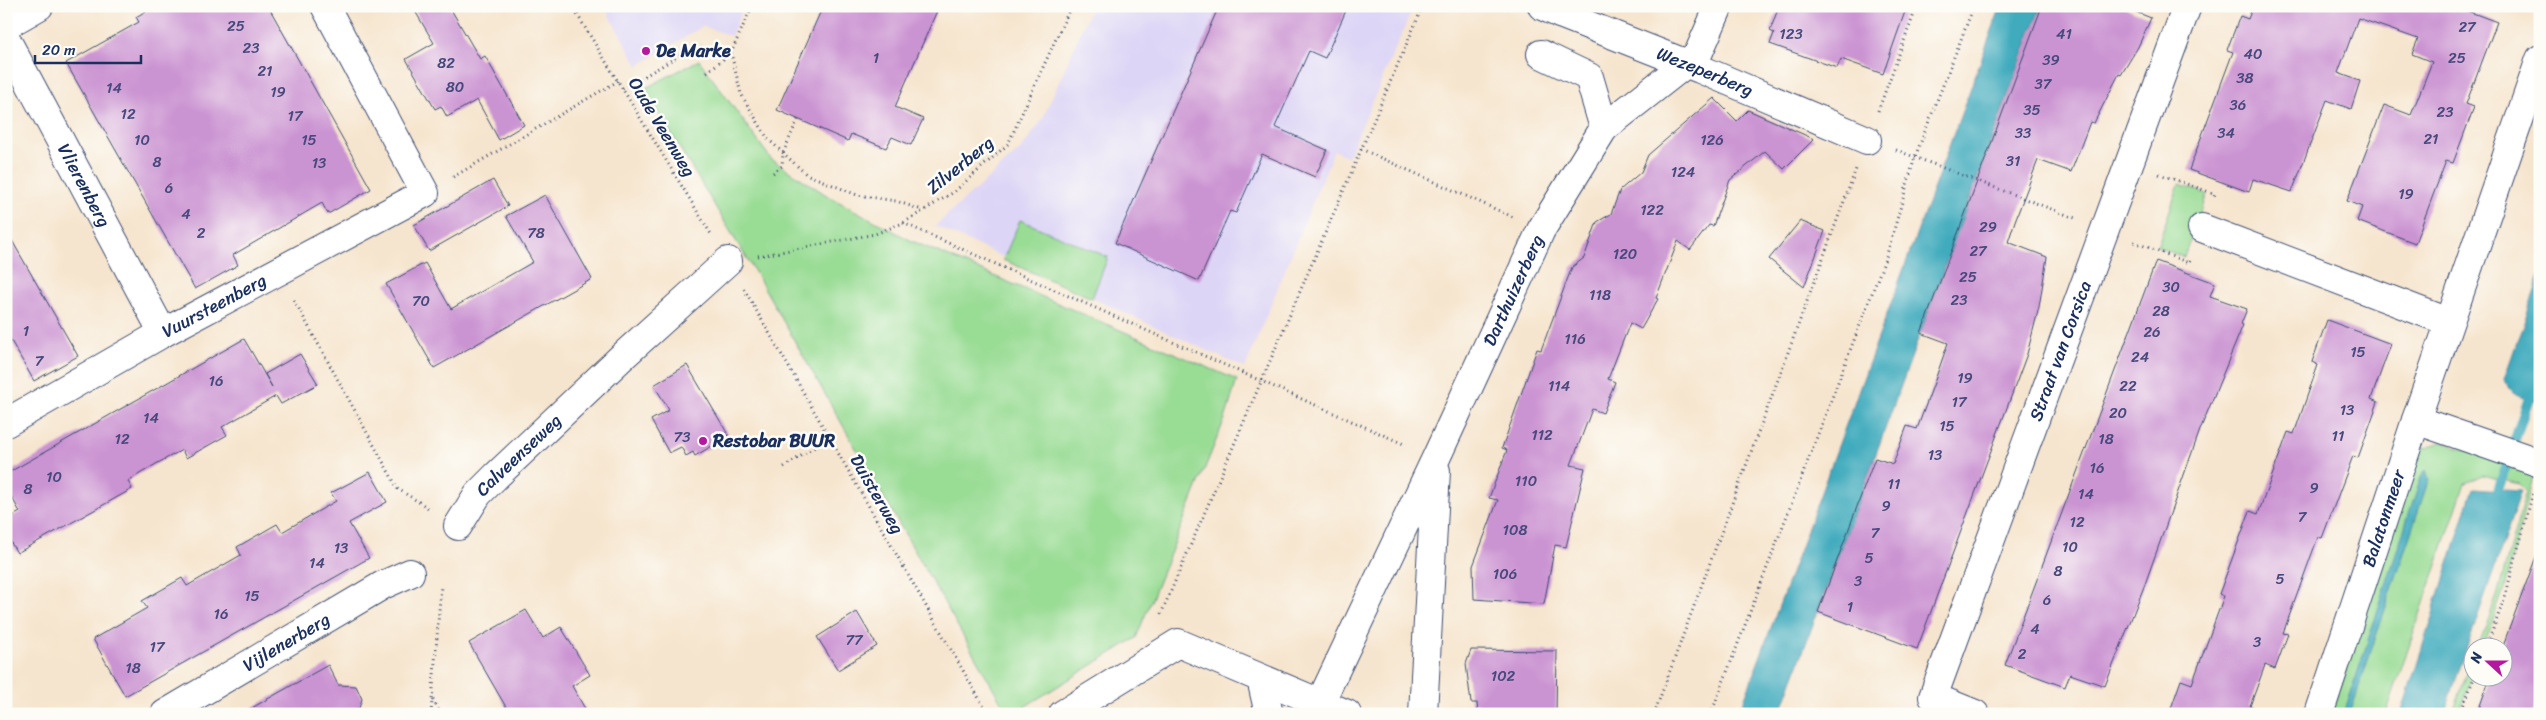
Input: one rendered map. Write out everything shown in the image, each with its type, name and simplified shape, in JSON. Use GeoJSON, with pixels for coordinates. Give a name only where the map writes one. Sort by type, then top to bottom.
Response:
{"type":"FeatureCollection","features":[{"type":"Feature","properties":{"kind":"street"},"geometry":{"type":"LineString","coordinates":[[6,25],[39,6]]}},
{"type":"Feature","properties":{"kind":"street"},"geometry":{"type":"LineString","coordinates":[[325,6],[425,193]]}},
{"type":"Feature","properties":{"kind":"street","name":"Darthuizerberg"},"geometry":{"type":"LineString","coordinates":[[1320,703],[1436,458],[1540,230],[1604,128],[1698,54],[1719,6]]}},
{"type":"Feature","properties":{"kind":"street","name":"Straat van Corsica"},"geometry":{"type":"LineString","coordinates":[[1975,714],[1933,697],[2187,6]]}},
{"type":"Feature","properties":{"kind":"street","name":"Wezeperberg"},"geometry":{"type":"LineString","coordinates":[[1551,10],[1867,140]]}},
{"type":"Feature","properties":{"kind":"street","name":"Vlierenberg"},"geometry":{"type":"LineString","coordinates":[[6,38],[163,333]]}},
{"type":"Feature","properties":{"kind":"street"},"geometry":{"type":"LineString","coordinates":[[1541,54],[1589,77],[1604,128]]}},
{"type":"Feature","properties":{"kind":"street","name":"Balatonmeer"},"geometry":{"type":"LineString","coordinates":[[2319,714],[2449,322],[2540,59]]}},
{"type":"Feature","properties":{"kind":"street","name":"Vuursteenberg"},"geometry":{"type":"LineString","coordinates":[[6,423],[163,333],[425,193]]}},
{"type":"Feature","properties":{"kind":"street"},"geometry":{"type":"LineString","coordinates":[[2202,228],[2449,322]]}},
{"type":"Feature","properties":{"kind":"street","name":"Calveenseweg"},"geometry":{"type":"LineString","coordinates":[[458,526],[478,494],[496,476],[623,356],[728,261]]}},
{"type":"Feature","properties":{"kind":"street"},"geometry":{"type":"LineString","coordinates":[[2416,420],[2462,437],[2535,470]]}},
{"type":"Feature","properties":{"kind":"street","name":"Darthuizerberg"},"geometry":{"type":"LineString","coordinates":[[1423,714],[1436,458]]}},
{"type":"Feature","properties":{"kind":"street","name":"Vijlenerberg"},"geometry":{"type":"LineString","coordinates":[[165,714],[383,585],[410,573]]}},
{"type":"Feature","properties":{"kind":"street"},"geometry":{"type":"LineString","coordinates":[[1063,714],[1178,643],[1347,714]]}},
{"type":"Feature","properties":{"kind":"street"},"geometry":{"type":"LineString","coordinates":[[1261,679],[1269,714]]}},
{"type":"Feature","properties":{"kind":"path","name":"Oude Veenweg"},"geometry":{"type":"LineString","coordinates":[[572,6],[728,261]]}},
{"type":"Feature","properties":{"kind":"path"},"geometry":{"type":"LineString","coordinates":[[707,72],[731,52],[752,6]]}},
{"type":"Feature","properties":{"kind":"path","name":"Zilverberg"},"geometry":{"type":"LineString","coordinates":[[728,261],[875,234],[903,223],[954,192],[1008,144],[1071,6]]}},
{"type":"Feature","properties":{"kind":"path"},"geometry":{"type":"LineString","coordinates":[[1160,618],[1423,6]]}},
{"type":"Feature","properties":{"kind":"path"},"geometry":{"type":"LineString","coordinates":[[1654,714],[1917,6]]}},
{"type":"Feature","properties":{"kind":"path"},"geometry":{"type":"LineString","coordinates":[[1711,714],[1887,254],[1915,158],[1974,6]]}},
{"type":"Feature","properties":{"kind":"path"},"geometry":{"type":"LineString","coordinates":[[623,89],[695,46],[731,52]]}},
{"type":"Feature","properties":{"kind":"path"},"geometry":{"type":"LineString","coordinates":[[731,52],[741,94],[768,139],[806,174],[858,195],[896,201],[923,211]]}},
{"type":"Feature","properties":{"kind":"path"},"geometry":{"type":"LineString","coordinates":[[425,193],[618,82]]}},
{"type":"Feature","properties":{"kind":"path"},"geometry":{"type":"LineString","coordinates":[[773,173],[782,166],[783,153],[798,119]]}},
{"type":"Feature","properties":{"kind":"path"},"geometry":{"type":"LineString","coordinates":[[1361,149],[1540,230]]}},
{"type":"Feature","properties":{"kind":"path"},"geometry":{"type":"LineString","coordinates":[[1915,158],[2052,208],[2105,231],[2189,262],[2215,194],[2129,163]]}},
{"type":"Feature","properties":{"kind":"path"},"geometry":{"type":"LineString","coordinates":[[903,223],[1436,458]]}},
{"type":"Feature","properties":{"kind":"path","name":"Duisterweg"},"geometry":{"type":"LineString","coordinates":[[728,261],[988,714]]}},
{"type":"Feature","properties":{"kind":"path"},"geometry":{"type":"LineString","coordinates":[[278,272],[398,489],[458,526]]}},
{"type":"Feature","properties":{"kind":"path"},"geometry":{"type":"LineString","coordinates":[[784,467],[829,438]]}},
{"type":"Feature","properties":{"kind":"path"},"geometry":{"type":"LineString","coordinates":[[2490,638],[2505,597],[2535,470]]}},
{"type":"Feature","properties":{"kind":"path"},"geometry":{"type":"LineString","coordinates":[[431,714],[442,578]]}},
{"type":"Feature","properties":{"kind":"path"},"geometry":{"type":"LineString","coordinates":[[2460,714],[2470,688]]}},
{"type":"Feature","properties":{"kind":"path"},"geometry":{"type":"LineString","coordinates":[[432,700],[440,714]]}},
{"type":"Feature","properties":{"kind":"shaded area","name":"De Marke"},"geometry":{"type":"Polygon","coordinates":[[[604,6],[744,6],[731,36],[703,26],[638,66],[604,6]]]}},
{"type":"Feature","properties":{"kind":"shaded area"},"geometry":{"type":"Polygon","coordinates":[[[1092,6],[1414,6],[1348,157],[1334,150],[1245,368],[935,226],[1022,148],[1042,120],[1092,6]]]}},
{"type":"Feature","properties":{"kind":"green space"},"geometry":{"type":"Polygon","coordinates":[[[699,60],[771,159],[828,196],[912,241],[1237,380],[1226,416],[1136,638],[1013,714],[1008,714],[758,277],[644,89],[699,60]]]}},
{"type":"Feature","properties":{"kind":"green space"},"geometry":{"type":"Polygon","coordinates":[[[2179,184],[2207,194],[2184,257],[2157,247],[2179,184]]]}},
{"type":"Feature","properties":{"kind":"green space"},"geometry":{"type":"Polygon","coordinates":[[[1020,220],[1108,257],[1092,298],[1003,260],[1020,220]]]}},
{"type":"Feature","properties":{"kind":"green space"},"geometry":{"type":"Polygon","coordinates":[[[2443,442],[2534,473],[2504,589],[2486,638],[2481,638],[2497,596],[2526,491],[2519,484],[2482,475],[2465,483],[2386,714],[2332,714],[2413,463],[2423,448],[2443,442]]]}},
{"type":"Feature","properties":{"kind":"green space"},"geometry":{"type":"Polygon","coordinates":[[[2464,682],[2464,688],[2467,688],[2458,714],[2452,714],[2464,682]]]}},
{"type":"Feature","properties":{"kind":"water"},"geometry":{"type":"Polygon","coordinates":[[[2001,6],[2041,6],[1780,714],[1739,714],[2001,6]]]}},
{"type":"Feature","properties":{"kind":"water"},"geometry":{"type":"Polygon","coordinates":[[[2540,276],[2540,401],[2513,393],[2506,385],[2504,379],[2540,276]]]}},
{"type":"Feature","properties":{"kind":"water"},"geometry":{"type":"Polygon","coordinates":[[[2426,470],[2429,479],[2350,714],[2344,714],[2421,477],[2426,470]]]}},
{"type":"Feature","properties":{"kind":"water"},"geometry":{"type":"Polygon","coordinates":[[[2473,488],[2521,491],[2470,638],[2464,638],[2464,656],[2444,714],[2401,714],[2473,488]]]}},
{"type":"Feature","properties":{"kind":"building"},"geometry":{"type":"Polygon","coordinates":[[[154,6],[268,6],[371,189],[328,214],[322,203],[233,255],[238,265],[195,289],[66,63],[139,22],[136,17],[154,6]]]}},
{"type":"Feature","properties":{"kind":"building"},"geometry":{"type":"Polygon","coordinates":[[[412,6],[449,6],[480,59],[485,56],[524,125],[499,140],[477,100],[447,117],[441,106],[435,109],[406,59],[434,43],[412,6]]]}},
{"type":"Feature","properties":{"kind":"building"},"geometry":{"type":"Polygon","coordinates":[[[823,6],[939,6],[895,107],[923,119],[911,145],[892,137],[886,148],[851,134],[848,141],[777,110],[823,6]]]}},
{"type":"Feature","properties":{"kind":"building"},"geometry":{"type":"Polygon","coordinates":[[[1219,6],[1348,6],[1325,58],[1309,51],[1275,127],[1327,150],[1315,177],[1262,154],[1236,213],[1230,211],[1199,281],[1115,243],[1219,6]]]}},
{"type":"Feature","properties":{"kind":"building"},"geometry":{"type":"Polygon","coordinates":[[[1779,6],[1907,6],[1883,74],[1841,59],[1837,68],[1770,44],[1774,33],[1770,31],[1779,6]]]}},
{"type":"Feature","properties":{"kind":"building"},"geometry":{"type":"Polygon","coordinates":[[[2042,6],[2121,6],[2151,18],[2138,47],[2121,75],[2119,74],[2094,123],[2090,122],[2071,172],[2038,160],[2015,221],[2008,242],[2047,257],[2039,307],[2027,354],[1917,649],[1818,612],[1875,458],[1893,464],[1907,426],[1917,429],[1948,343],[1921,333],[2042,6]]]}},
{"type":"Feature","properties":{"kind":"building"},"geometry":{"type":"Polygon","coordinates":[[[2253,6],[2454,6],[2497,22],[2466,104],[2474,107],[2464,134],[2453,163],[2446,161],[2415,243],[2357,221],[2362,207],[2347,201],[2384,105],[2411,115],[2432,62],[2412,54],[2418,39],[2358,18],[2338,73],[2360,81],[2351,109],[2327,100],[2292,192],[2253,179],[2249,192],[2189,170],[2233,52],[2227,50],[2240,16],[2248,19],[2253,6]]]}},
{"type":"Feature","properties":{"kind":"building"},"geometry":{"type":"Polygon","coordinates":[[[1714,98],[1737,121],[1748,110],[1814,139],[1784,169],[1765,151],[1730,180],[1713,226],[1709,225],[1690,250],[1678,241],[1656,298],[1658,299],[1641,329],[1630,323],[1608,379],[1615,382],[1603,413],[1592,409],[1571,465],[1585,468],[1566,547],[1555,545],[1544,604],[1474,599],[1473,566],[1498,500],[1489,498],[1507,450],[1502,448],[1537,349],[1541,350],[1572,267],[1584,258],[1597,222],[1611,214],[1620,190],[1641,172],[1648,155],[1714,98]]]}},
{"type":"Feature","properties":{"kind":"building"},"geometry":{"type":"Polygon","coordinates":[[[493,180],[508,206],[429,251],[414,225],[493,180]]]}},
{"type":"Feature","properties":{"kind":"building"},"geometry":{"type":"Polygon","coordinates":[[[545,195],[592,279],[434,368],[386,284],[425,263],[451,309],[533,262],[506,216],[545,195]]]}},
{"type":"Feature","properties":{"kind":"building"},"geometry":{"type":"Polygon","coordinates":[[[1800,221],[1825,231],[1804,287],[1769,259],[1800,221]]]}},
{"type":"Feature","properties":{"kind":"building"},"geometry":{"type":"Polygon","coordinates":[[[6,230],[78,356],[34,381],[6,332],[6,230]]]}},
{"type":"Feature","properties":{"kind":"building"},"geometry":{"type":"Polygon","coordinates":[[[2156,261],[2215,283],[2210,296],[2247,309],[2241,324],[2243,325],[2200,430],[2145,584],[2105,686],[2070,674],[2065,687],[2005,665],[2156,261]]]}},
{"type":"Feature","properties":{"kind":"building"},"geometry":{"type":"Polygon","coordinates":[[[2327,320],[2391,344],[2371,399],[2378,402],[2358,458],[2353,456],[2322,538],[2318,537],[2283,633],[2288,634],[2275,669],[2265,665],[2250,706],[2263,711],[2263,714],[2169,714],[2181,680],[2192,684],[2224,596],[2219,594],[2250,511],[2258,514],[2288,432],[2294,434],[2318,365],[2312,362],[2327,320]]]}},
{"type":"Feature","properties":{"kind":"building"},"geometry":{"type":"Polygon","coordinates":[[[244,339],[272,387],[265,374],[300,354],[318,384],[281,404],[276,396],[222,427],[227,435],[186,458],[182,450],[156,464],[128,481],[132,489],[17,553],[6,534],[6,520],[20,512],[6,487],[6,474],[244,339]]]}},
{"type":"Feature","properties":{"kind":"building"},"geometry":{"type":"Polygon","coordinates":[[[687,365],[729,436],[695,456],[693,452],[686,456],[681,447],[669,453],[651,420],[669,410],[654,385],[687,365]]]}},
{"type":"Feature","properties":{"kind":"building"},"geometry":{"type":"Polygon","coordinates":[[[370,472],[387,502],[349,523],[369,558],[125,696],[93,639],[147,608],[142,601],[182,578],[187,586],[241,555],[237,547],[277,524],[282,532],[336,501],[331,493],[370,472]]]}},
{"type":"Feature","properties":{"kind":"building"},"geometry":{"type":"Polygon","coordinates":[[[2537,554],[2540,554],[2540,693],[2532,714],[2477,714],[2486,688],[2514,688],[2514,638],[2506,638],[2537,554]]]}},
{"type":"Feature","properties":{"kind":"building"},"geometry":{"type":"Polygon","coordinates":[[[526,610],[543,638],[561,627],[590,675],[572,686],[588,714],[510,714],[469,643],[526,610]]]}},
{"type":"Feature","properties":{"kind":"building"},"geometry":{"type":"Polygon","coordinates":[[[857,612],[877,646],[838,670],[817,637],[857,612]]]}},
{"type":"Feature","properties":{"kind":"building"},"geometry":{"type":"Polygon","coordinates":[[[1471,650],[1557,651],[1556,714],[1478,714],[1477,703],[1471,703],[1466,664],[1471,650]]]}},
{"type":"Feature","properties":{"kind":"building"},"geometry":{"type":"Polygon","coordinates":[[[328,665],[338,685],[356,686],[362,699],[359,708],[351,714],[241,714],[328,665]]]}},
{"type":"Feature","properties":{"kind":"waterway"},"geometry":{"type":"LineString","coordinates":[[2494,502],[2540,365]]}},
{"type":"Feature","properties":{"kind":"place","name":"De Marke"},"geometry":{"type":"Point","coordinates":[646,51]}},
{"type":"Feature","properties":{"kind":"place","name":"Restobar BUUR"},"geometry":{"type":"Point","coordinates":[703,441]}}]}
